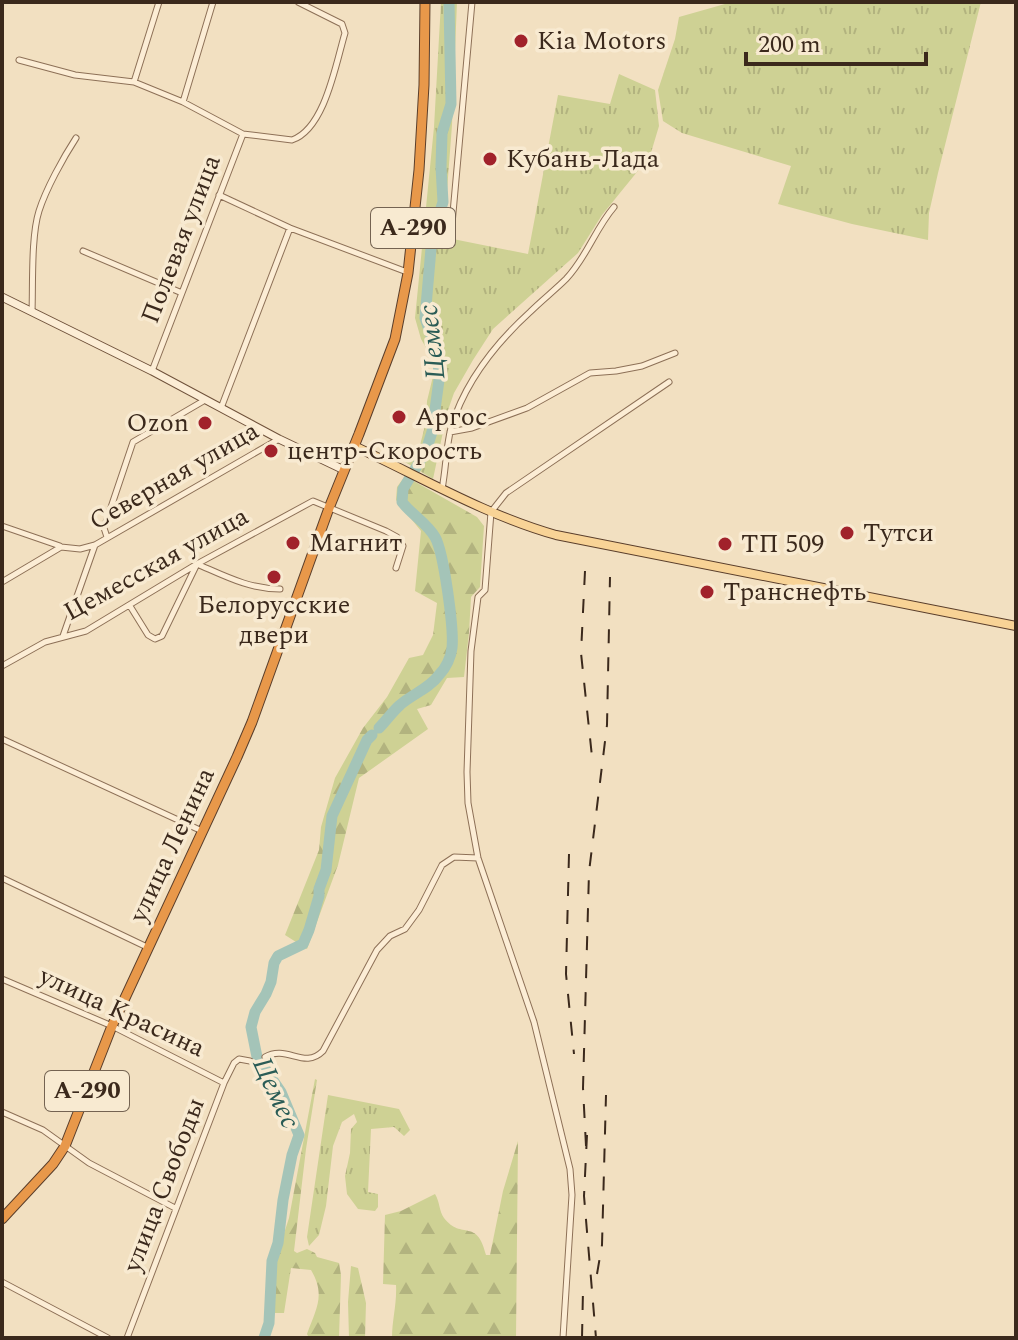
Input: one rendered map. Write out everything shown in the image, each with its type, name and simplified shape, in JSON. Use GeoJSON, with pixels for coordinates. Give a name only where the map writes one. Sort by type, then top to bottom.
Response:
{"type":"FeatureCollection","features":[{"type":"Feature","properties":{"kind":"highway","name":"А-290"},"geometry":{"type":"LineString","coordinates":[[354,446],[395,339],[408,273],[419,170],[425,2]]}},
{"type":"Feature","properties":{"kind":"highway","name":"улица Ленина"},"geometry":{"type":"LineString","coordinates":[[2,1219],[53,1164],[65,1146],[112,1026],[252,722],[354,446]]}},
{"type":"Feature","properties":{"kind":"main road"},"geometry":{"type":"LineString","coordinates":[[2,297],[344,470]]}},
{"type":"Feature","properties":{"kind":"main road"},"geometry":{"type":"LineString","coordinates":[[354,446],[442,489],[531,528],[556,535],[1016,626]]}},
{"type":"Feature","properties":{"kind":"street"},"geometry":{"type":"LineString","coordinates":[[134,82],[159,2]]}},
{"type":"Feature","properties":{"kind":"street"},"geometry":{"type":"LineString","coordinates":[[183,102],[213,2]]}},
{"type":"Feature","properties":{"kind":"street","name":"Полевая улица"},"geometry":{"type":"LineString","coordinates":[[152,371],[243,134],[292,140],[300,137],[311,127],[329,91],[344,28],[342,24],[298,2]]}},
{"type":"Feature","properties":{"kind":"street"},"geometry":{"type":"LineString","coordinates":[[451,235],[472,2]]}},
{"type":"Feature","properties":{"kind":"street"},"geometry":{"type":"LineString","coordinates":[[19,60],[75,75],[134,82],[183,102],[243,134]]}},
{"type":"Feature","properties":{"kind":"street"},"geometry":{"type":"LineString","coordinates":[[32,312],[35,228],[39,211],[76,138]]}},
{"type":"Feature","properties":{"kind":"street"},"geometry":{"type":"LineString","coordinates":[[219,195],[290,228],[408,273]]}},
{"type":"Feature","properties":{"kind":"street"},"geometry":{"type":"LineString","coordinates":[[442,489],[450,432],[482,362],[506,334],[566,279],[585,257],[604,219],[614,207]]}},
{"type":"Feature","properties":{"kind":"street"},"geometry":{"type":"LineString","coordinates":[[221,408],[290,228]]}},
{"type":"Feature","properties":{"kind":"street"},"geometry":{"type":"LineString","coordinates":[[83,251],[182,293]]}},
{"type":"Feature","properties":{"kind":"street"},"geometry":{"type":"LineString","coordinates":[[450,432],[472,428],[527,408],[590,373],[642,366],[675,353]]}},
{"type":"Feature","properties":{"kind":"street"},"geometry":{"type":"LineString","coordinates":[[563,1338],[572,1195],[570,1169],[534,1022],[478,858],[468,803],[471,651],[478,597],[485,590],[492,511],[506,493],[669,382]]}},
{"type":"Feature","properties":{"kind":"street"},"geometry":{"type":"LineString","coordinates":[[107,537],[104,528],[133,442],[205,400]]}},
{"type":"Feature","properties":{"kind":"street","name":"Северная улица"},"geometry":{"type":"LineString","coordinates":[[2,582],[61,547],[80,549],[95,545],[279,439]]}},
{"type":"Feature","properties":{"kind":"street","name":"Цемесская улица"},"geometry":{"type":"LineString","coordinates":[[2,666],[45,642],[86,631],[197,564],[313,501],[329,508]]}},
{"type":"Feature","properties":{"kind":"street"},"geometry":{"type":"LineString","coordinates":[[329,508],[397,537],[403,546],[396,568]]}},
{"type":"Feature","properties":{"kind":"street"},"geometry":{"type":"LineString","coordinates":[[2,526],[61,547]]}},
{"type":"Feature","properties":{"kind":"street"},"geometry":{"type":"LineString","coordinates":[[63,637],[95,545]]}},
{"type":"Feature","properties":{"kind":"street"},"geometry":{"type":"LineString","coordinates":[[130,606],[148,635],[155,639],[162,636],[197,564],[244,585],[280,589]]}},
{"type":"Feature","properties":{"kind":"street"},"geometry":{"type":"LineString","coordinates":[[2,739],[202,831]]}},
{"type":"Feature","properties":{"kind":"street"},"geometry":{"type":"LineString","coordinates":[[265,1057],[281,1052],[310,1060],[317,1057],[377,950],[390,936],[405,929],[419,910],[442,865],[454,857],[478,858]]}},
{"type":"Feature","properties":{"kind":"street"},"geometry":{"type":"LineString","coordinates":[[2,878],[149,948]]}},
{"type":"Feature","properties":{"kind":"street","name":"улица Красина"},"geometry":{"type":"LineString","coordinates":[[2,979],[112,1026],[224,1083]]}},
{"type":"Feature","properties":{"kind":"street","name":"улица Свободы"},"geometry":{"type":"LineString","coordinates":[[127,1338],[224,1083],[234,1063],[239,1059],[250,1061]]}},
{"type":"Feature","properties":{"kind":"street"},"geometry":{"type":"LineString","coordinates":[[2,1112],[43,1130],[89,1163],[175,1208]]}},
{"type":"Feature","properties":{"kind":"street"},"geometry":{"type":"LineString","coordinates":[[2,1282],[99,1336],[108,1338]]}},
{"type":"Feature","properties":{"kind":"green space"},"geometry":{"type":"Polygon","coordinates":[[[441,2],[457,2],[446,204],[448,238],[528,254],[558,95],[610,104],[619,74],[655,90],[659,126],[650,156],[602,215],[578,253],[493,329],[473,360],[454,393],[447,413],[433,479],[400,459],[419,449],[434,372],[433,360],[421,339],[415,318],[434,127],[441,2]]]}},
{"type":"Feature","properties":{"kind":"green space"},"geometry":{"type":"Polygon","coordinates":[[[732,2],[981,2],[929,213],[928,240],[778,204],[791,166],[682,133],[663,121],[658,90],[679,17],[732,2]]]}},
{"type":"Feature","properties":{"kind":"green space"},"geometry":{"type":"Polygon","coordinates":[[[405,476],[477,517],[484,526],[480,587],[471,597],[464,677],[447,678],[431,705],[417,709],[428,729],[359,778],[338,865],[307,949],[285,935],[319,850],[321,827],[335,778],[363,728],[387,697],[409,658],[423,655],[433,635],[437,603],[415,591],[421,531],[396,500],[397,487],[405,476]]]}},
{"type":"Feature","properties":{"kind":"green space"},"geometry":{"type":"Polygon","coordinates":[[[315,1079],[294,1251],[297,1253],[307,1249],[317,1257],[339,1263],[339,1338],[309,1338],[307,1334],[319,1295],[311,1270],[291,1268],[284,1313],[271,1313],[275,1261],[289,1218],[315,1079]]]}},
{"type":"Feature","properties":{"kind":"green space"},"geometry":{"type":"Polygon","coordinates":[[[328,1095],[399,1109],[410,1130],[404,1136],[394,1127],[371,1129],[368,1192],[378,1194],[378,1207],[375,1211],[358,1209],[347,1194],[345,1176],[351,1129],[357,1122],[354,1114],[342,1122],[333,1146],[326,1206],[319,1235],[309,1246],[307,1237],[328,1095]]]}},
{"type":"Feature","properties":{"kind":"green space"},"geometry":{"type":"Polygon","coordinates":[[[518,1141],[516,1338],[392,1338],[396,1285],[383,1284],[385,1215],[401,1211],[435,1194],[444,1218],[451,1225],[478,1236],[486,1255],[490,1255],[503,1191],[518,1141]]]}},
{"type":"Feature","properties":{"kind":"green space"},"geometry":{"type":"Polygon","coordinates":[[[351,1266],[358,1268],[366,1303],[365,1338],[349,1338],[351,1266]]]}},
{"type":"Feature","properties":{"kind":"waterway","name":"Цемес"},"geometry":{"type":"LineString","coordinates":[[379,728],[400,705],[435,680],[446,666],[452,648],[448,591],[435,537],[402,502],[403,489],[426,451],[432,432],[439,380],[438,356],[425,318],[432,237],[443,202],[442,133],[451,104],[449,2]]}},
{"type":"Feature","properties":{"kind":"waterway","name":"Цемес"},"geometry":{"type":"LineString","coordinates":[[264,1338],[269,1323],[272,1261],[278,1243],[292,1155],[299,1135],[281,1092],[257,1057],[251,1027],[255,1012],[271,982],[278,956],[303,944],[309,930],[326,870],[332,816],[372,735]]}},
{"type":"Feature","properties":{"kind":"railway"},"geometry":{"type":"LineString","coordinates":[[585,571],[581,653],[593,766]]}},
{"type":"Feature","properties":{"kind":"railway"},"geometry":{"type":"LineString","coordinates":[[586,1146],[583,1088],[589,872],[607,725],[610,577]]}},
{"type":"Feature","properties":{"kind":"railway"},"geometry":{"type":"LineString","coordinates":[[569,854],[566,974],[574,1054]]}},
{"type":"Feature","properties":{"kind":"railway"},"geometry":{"type":"LineString","coordinates":[[597,1274],[602,1245],[606,1095]]}},
{"type":"Feature","properties":{"kind":"railway"},"geometry":{"type":"LineString","coordinates":[[587,1135],[584,1196],[596,1338]]}},
{"type":"Feature","properties":{"kind":"railway"},"geometry":{"type":"LineString","coordinates":[[582,1338],[583,1290]]}},
{"type":"Feature","properties":{"kind":"place","name":"Kia Motors"},"geometry":{"type":"Point","coordinates":[521,41]}},
{"type":"Feature","properties":{"kind":"place","name":"Кубань-Лада"},"geometry":{"type":"Point","coordinates":[490,159]}},
{"type":"Feature","properties":{"kind":"place","name":"Аргос"},"geometry":{"type":"Point","coordinates":[399,417]}},
{"type":"Feature","properties":{"kind":"place","name":"Ozon"},"geometry":{"type":"Point","coordinates":[205,423]}},
{"type":"Feature","properties":{"kind":"place","name":"центр-Скорость"},"geometry":{"type":"Point","coordinates":[271,451]}},
{"type":"Feature","properties":{"kind":"place","name":"Тутси"},"geometry":{"type":"Point","coordinates":[847,533]}},
{"type":"Feature","properties":{"kind":"place","name":"Магнит"},"geometry":{"type":"Point","coordinates":[293,543]}},
{"type":"Feature","properties":{"kind":"place","name":"ТП 509"},"geometry":{"type":"Point","coordinates":[725,544]}},
{"type":"Feature","properties":{"kind":"place","name":"Белорусские двери"},"geometry":{"type":"Point","coordinates":[274,577]}},
{"type":"Feature","properties":{"kind":"place","name":"Транснефть"},"geometry":{"type":"Point","coordinates":[707,592]}}]}
